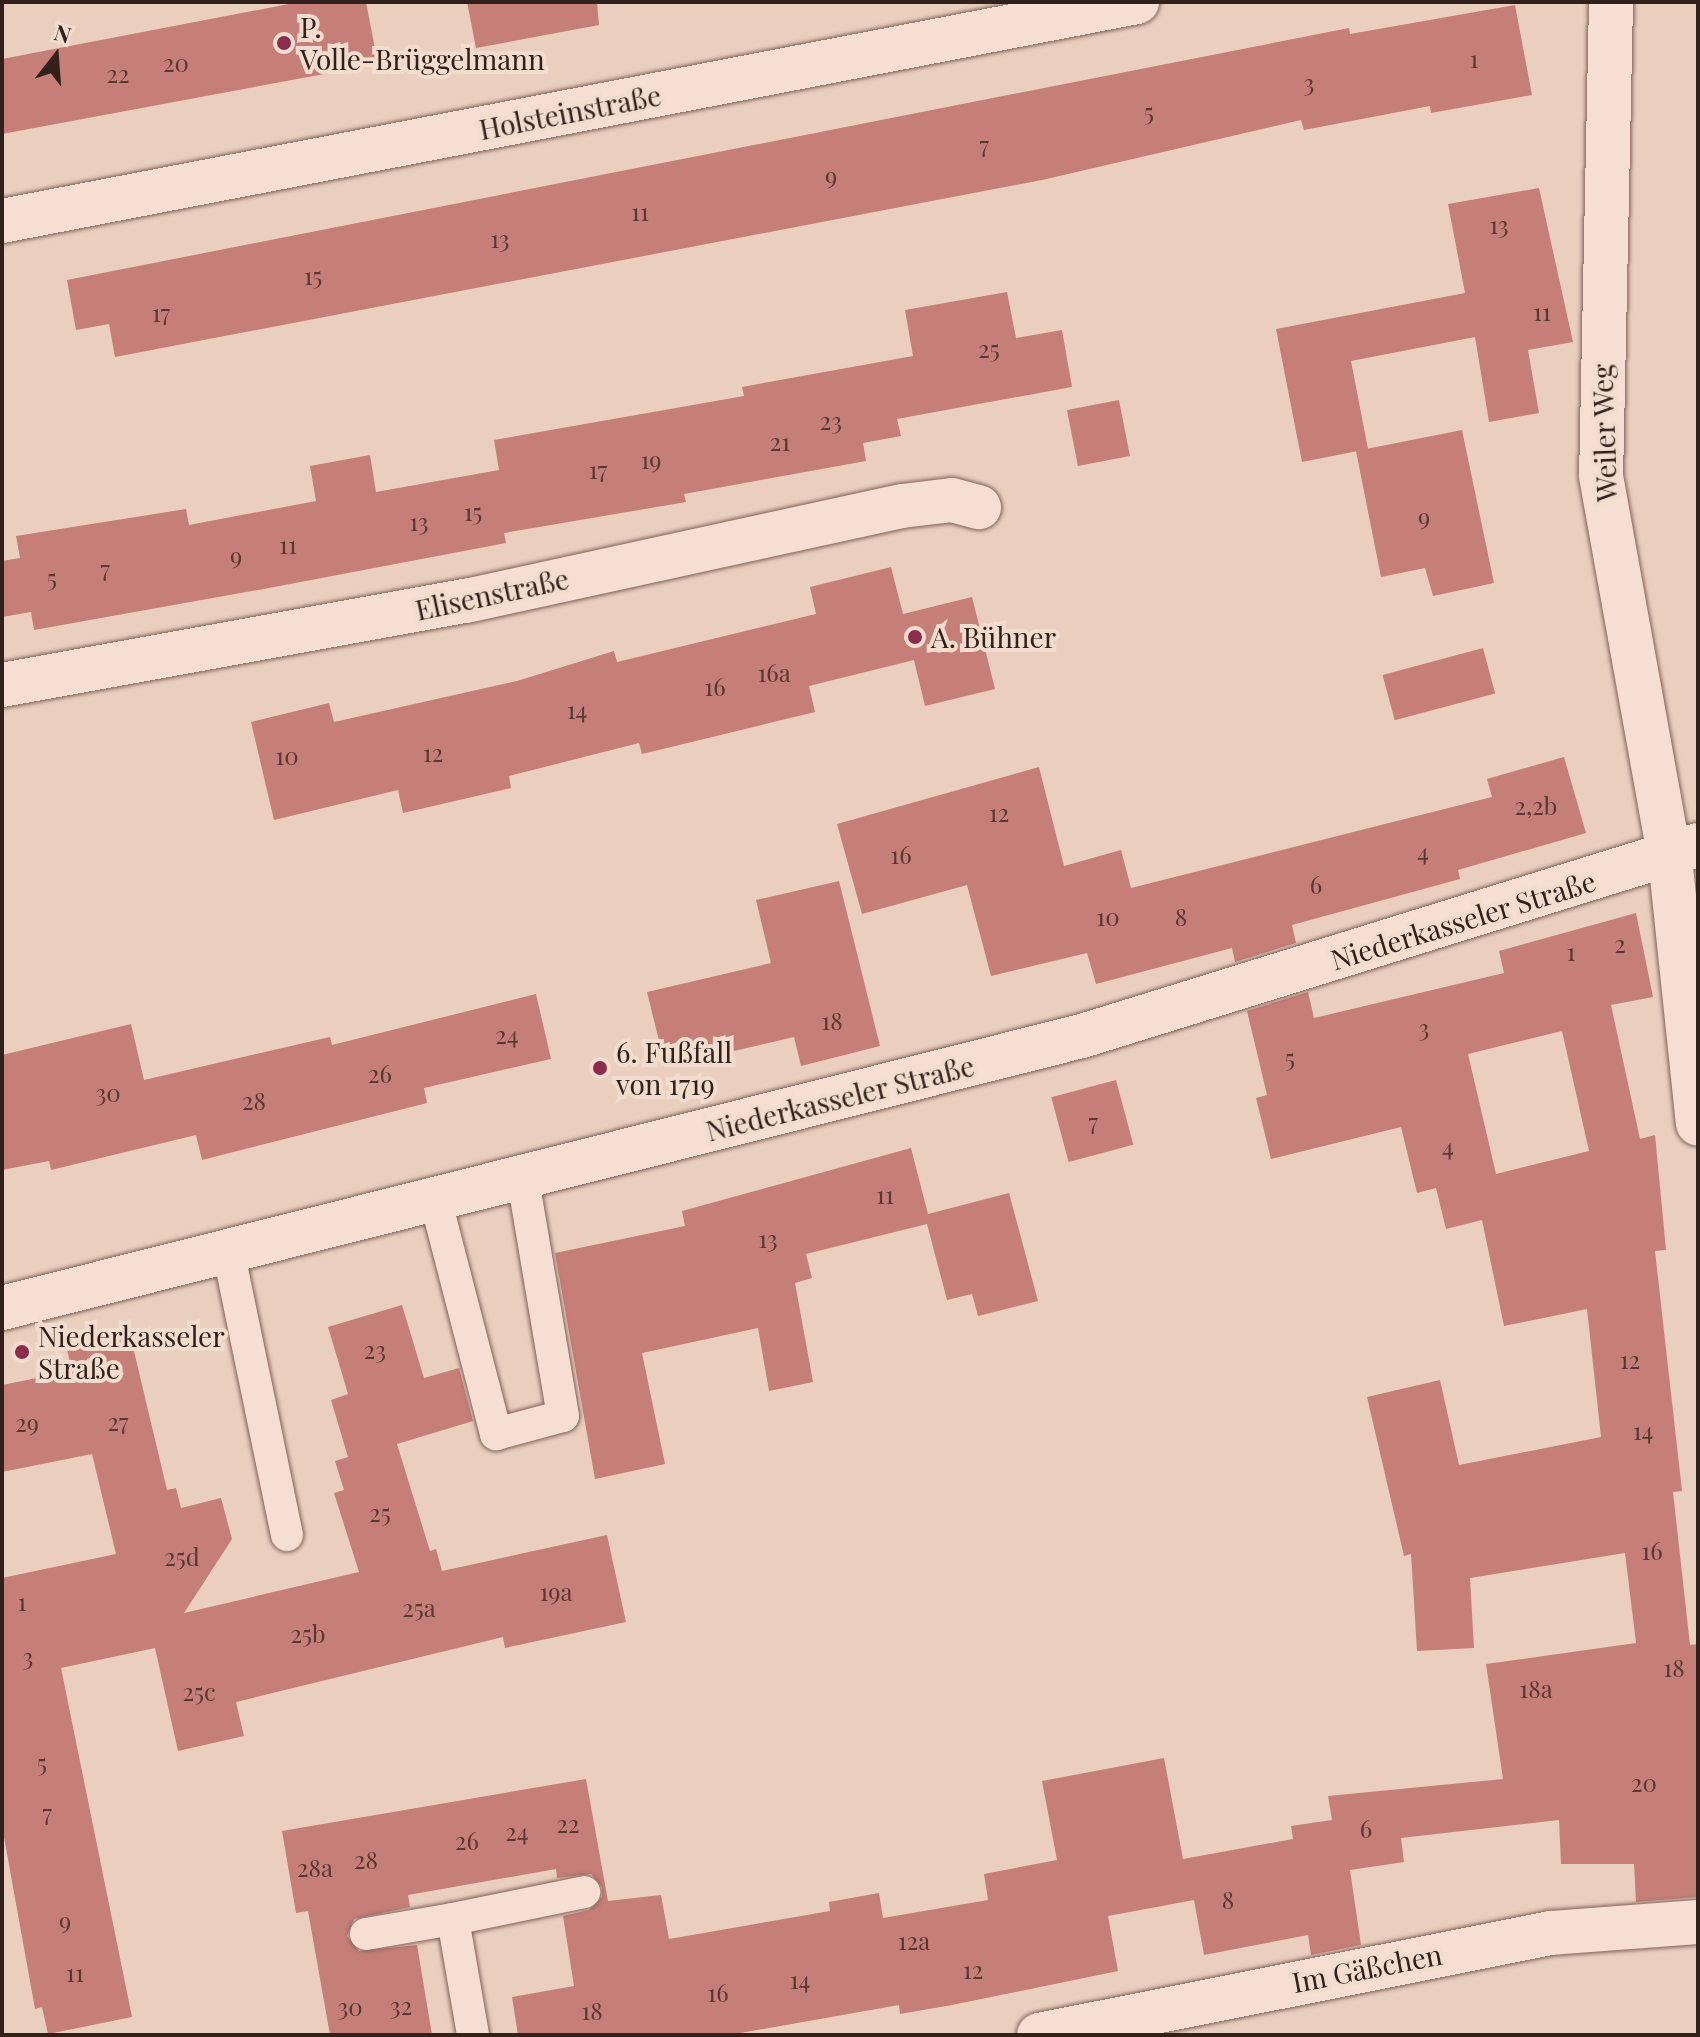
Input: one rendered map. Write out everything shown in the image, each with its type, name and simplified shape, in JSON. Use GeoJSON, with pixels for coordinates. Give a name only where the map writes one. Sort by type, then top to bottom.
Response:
{"type":"FeatureCollection","features":[{"type":"Feature","properties":{"kind":"street","name":"Holsteinstraße"},"geometry":{"type":"LineString","coordinates":[[2,221],[1137,2]]}},
{"type":"Feature","properties":{"kind":"street","name":"Weiler Weg"},"geometry":{"type":"LineString","coordinates":[[1611,2],[1601,476],[1684,851],[1698,1124]]}},
{"type":"Feature","properties":{"kind":"street","name":"Elisenstraße"},"geometry":{"type":"LineString","coordinates":[[2,685],[466,601],[902,506],[952,500],[979,507]]}},
{"type":"Feature","properties":{"kind":"street","name":"Niederkasseler Straße"},"geometry":{"type":"LineString","coordinates":[[2,1308],[229,1255],[1082,1036],[1684,851]]}},
{"type":"Feature","properties":{"kind":"street","name":"Im Gäßchen"},"geometry":{"type":"LineString","coordinates":[[1039,2035],[1551,1933],[1698,1922]]}},
{"type":"Feature","properties":{"kind":"lane"},"geometry":{"type":"LineString","coordinates":[[436,1202],[496,1434],[563,1416],[523,1179]]}},
{"type":"Feature","properties":{"kind":"lane"},"geometry":{"type":"LineString","coordinates":[[229,1255],[287,1535]]}},
{"type":"Feature","properties":{"kind":"lane"},"geometry":{"type":"LineString","coordinates":[[366,1934],[584,1892]]}},
{"type":"Feature","properties":{"kind":"lane"},"geometry":{"type":"LineString","coordinates":[[453,1919],[473,2035]]}},
{"type":"Feature","properties":{"kind":"building"},"geometry":{"type":"Polygon","coordinates":[[[299,2],[366,2],[378,64],[2,134],[2,59],[299,2]]]}},
{"type":"Feature","properties":{"kind":"building"},"geometry":{"type":"Polygon","coordinates":[[[467,2],[597,2],[599,25],[476,48],[467,2]]]}},
{"type":"Feature","properties":{"kind":"building"},"geometry":{"type":"Polygon","coordinates":[[[1515,5],[1532,95],[1431,113],[1430,106],[1304,130],[1301,120],[1042,180],[115,357],[109,324],[76,330],[67,280],[1349,28],[1350,34],[1515,5]]]}},
{"type":"Feature","properties":{"kind":"building"},"geometry":{"type":"Polygon","coordinates":[[[1539,188],[1573,342],[1528,350],[1539,413],[1489,422],[1475,337],[1351,361],[1368,449],[1302,462],[1276,329],[1465,293],[1448,204],[1539,188]]]}},
{"type":"Feature","properties":{"kind":"building"},"geometry":{"type":"Polygon","coordinates":[[[1007,292],[1016,338],[1062,330],[1072,387],[897,419],[901,436],[863,443],[866,461],[684,494],[686,502],[504,533],[506,543],[269,588],[34,630],[31,612],[2,617],[2,561],[20,558],[16,536],[186,509],[189,525],[316,501],[310,466],[370,455],[376,492],[499,470],[494,440],[744,396],[742,387],[913,356],[905,310],[1007,292]]]}},
{"type":"Feature","properties":{"kind":"building"},"geometry":{"type":"Polygon","coordinates":[[[1119,400],[1130,456],[1078,466],[1067,410],[1119,400]]]}},
{"type":"Feature","properties":{"kind":"building"},"geometry":{"type":"Polygon","coordinates":[[[1462,430],[1494,583],[1433,596],[1425,568],[1381,577],[1356,451],[1462,430]]]}},
{"type":"Feature","properties":{"kind":"building"},"geometry":{"type":"Polygon","coordinates":[[[891,567],[903,614],[972,597],[995,689],[925,706],[914,660],[809,686],[815,712],[642,754],[639,743],[509,776],[511,788],[403,813],[398,790],[274,820],[251,722],[329,703],[334,722],[517,681],[614,651],[617,662],[816,614],[810,587],[891,567]]]}},
{"type":"Feature","properties":{"kind":"building"},"geometry":{"type":"Polygon","coordinates":[[[1483,648],[1495,693],[1395,720],[1383,675],[1483,648]]]}},
{"type":"Feature","properties":{"kind":"building"},"geometry":{"type":"Polygon","coordinates":[[[1564,757],[1586,833],[1458,870],[1460,879],[1292,925],[1296,943],[1235,962],[1232,948],[1096,984],[1087,953],[991,976],[967,885],[862,914],[837,824],[1039,767],[1064,866],[1121,850],[1131,888],[1492,797],[1487,779],[1564,757]]]}},
{"type":"Feature","properties":{"kind":"building"},"geometry":{"type":"Polygon","coordinates":[[[839,881],[880,1046],[801,1066],[794,1037],[734,1051],[731,1042],[663,1057],[647,992],[771,963],[756,900],[839,881]]]}},
{"type":"Feature","properties":{"kind":"building"},"geometry":{"type":"Polygon","coordinates":[[[1636,913],[1653,997],[1611,1005],[1640,1139],[1655,1135],[1666,1250],[1655,1251],[1682,1491],[1673,1492],[1690,1645],[1698,1644],[1698,1897],[1636,1902],[1634,1864],[1561,1864],[1559,1820],[1401,1838],[1404,1862],[1350,1870],[1361,1945],[1311,1955],[1308,1935],[1204,1955],[1194,1900],[1108,1916],[1118,1971],[952,2005],[900,2014],[899,2005],[729,2035],[518,2035],[512,1997],[574,1986],[563,1916],[589,1910],[602,1897],[602,1887],[591,1874],[557,1878],[556,1869],[408,1895],[410,1907],[354,1919],[347,1936],[359,1951],[417,1945],[432,2035],[330,2035],[308,1911],[296,1913],[282,1831],[586,1779],[608,1901],[661,1895],[669,1939],[830,1911],[829,1902],[879,1893],[883,1918],[988,1900],[984,1874],[1057,1860],[1042,1781],[1164,1758],[1183,1859],[1293,1839],[1291,1826],[1332,1820],[1328,1796],[1503,1779],[1486,1664],[1636,1643],[1625,1553],[1470,1578],[1474,1648],[1417,1651],[1411,1554],[1404,1556],[1367,1397],[1440,1380],[1459,1465],[1601,1437],[1587,1309],[1504,1326],[1482,1220],[1446,1229],[1436,1188],[1417,1193],[1401,1127],[1271,1159],[1256,1098],[1267,1095],[1247,1011],[1308,992],[1314,1018],[1504,973],[1499,951],[1636,913]],[[1562,1031],[1468,1054],[1496,1174],[1589,1151],[1562,1031]]]}},
{"type":"Feature","properties":{"kind":"building"},"geometry":{"type":"Polygon","coordinates":[[[536,994],[551,1059],[424,1088],[427,1103],[202,1160],[196,1135],[51,1170],[49,1161],[2,1170],[2,1055],[131,1024],[144,1080],[330,1037],[332,1045],[536,994]]]}},
{"type":"Feature","properties":{"kind":"building"},"geometry":{"type":"Polygon","coordinates":[[[1116,1080],[1133,1145],[1069,1162],[1051,1097],[1116,1080]]]}},
{"type":"Feature","properties":{"kind":"building"},"geometry":{"type":"Polygon","coordinates":[[[911,1148],[928,1214],[1009,1193],[1038,1301],[978,1316],[972,1294],[947,1300],[927,1224],[806,1254],[812,1278],[795,1283],[813,1382],[769,1391],[758,1328],[642,1353],[665,1464],[595,1479],[555,1253],[685,1226],[682,1211],[911,1148]]]}},
{"type":"Feature","properties":{"kind":"building"},"geometry":{"type":"Polygon","coordinates":[[[402,1305],[424,1378],[459,1368],[473,1421],[397,1444],[430,1551],[436,1549],[442,1571],[607,1535],[626,1622],[505,1648],[503,1637],[236,1702],[244,1736],[178,1751],[155,1648],[61,1668],[132,2017],[48,2034],[42,2007],[35,2009],[2,1826],[2,1578],[116,1554],[92,1454],[2,1472],[2,1385],[72,1371],[65,1341],[128,1326],[167,1490],[176,1488],[181,1508],[221,1498],[232,1539],[184,1613],[359,1572],[334,1493],[344,1490],[335,1461],[348,1457],[331,1400],[348,1394],[328,1327],[402,1305]]]}},
{"type":"Feature","properties":{"kind":"place","name":"P. Volle-Brüggelmann"},"geometry":{"type":"Point","coordinates":[284,43]}},
{"type":"Feature","properties":{"kind":"place","name":"A. Bühner"},"geometry":{"type":"Point","coordinates":[915,637]}},
{"type":"Feature","properties":{"kind":"place","name":"6. Fußfall von 1719"},"geometry":{"type":"Point","coordinates":[600,1068]}},
{"type":"Feature","properties":{"kind":"place","name":"Niederkasseler Straße"},"geometry":{"type":"Point","coordinates":[22,1352]}}]}
